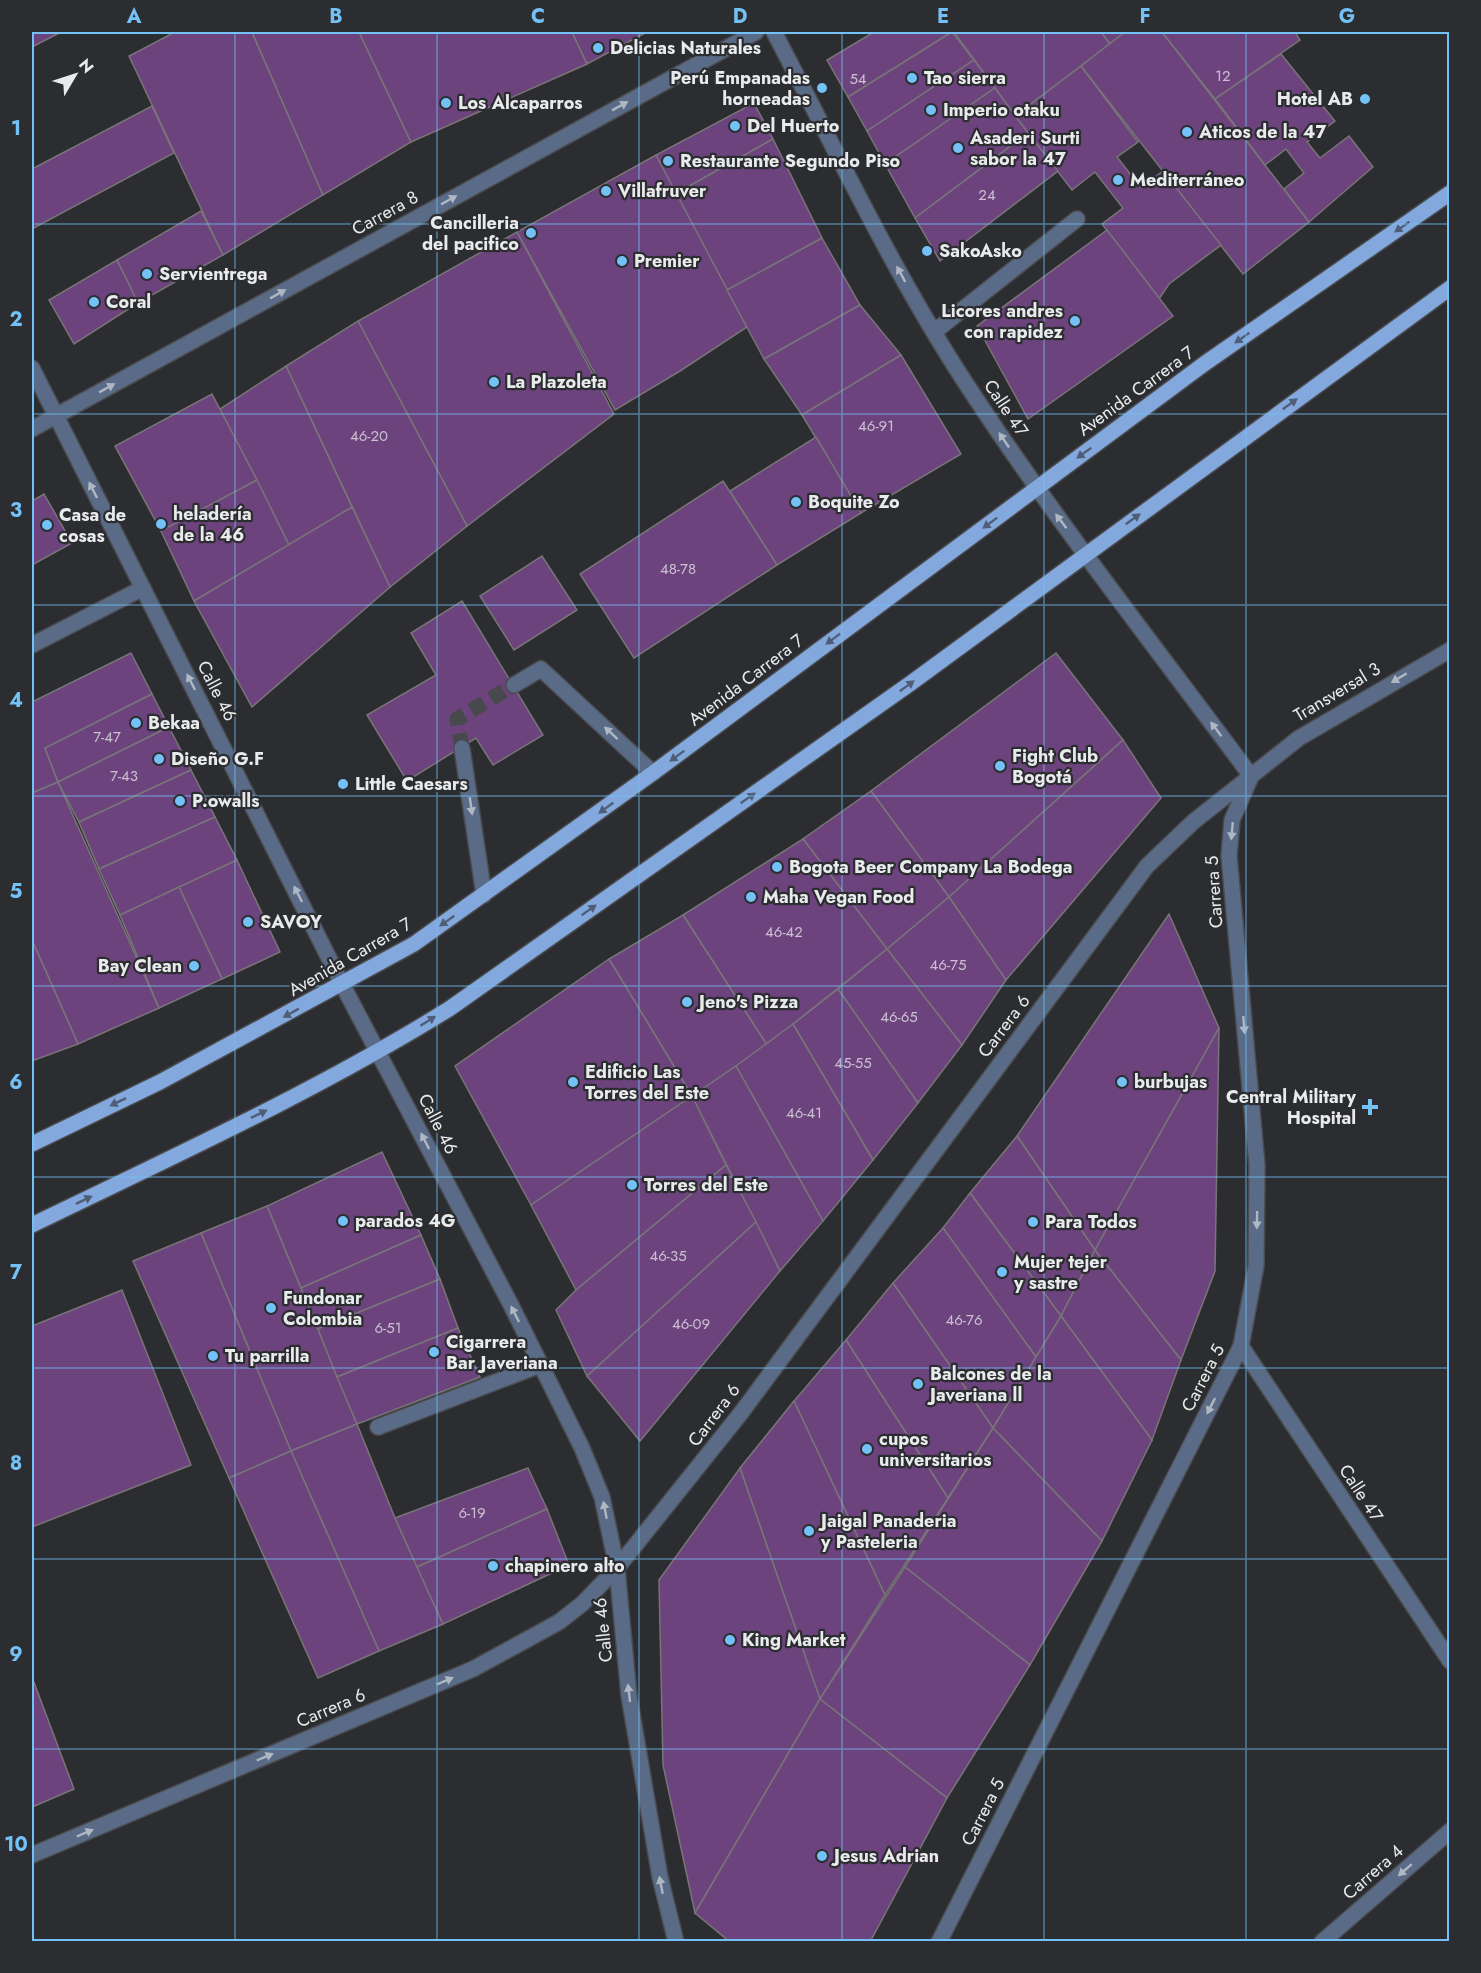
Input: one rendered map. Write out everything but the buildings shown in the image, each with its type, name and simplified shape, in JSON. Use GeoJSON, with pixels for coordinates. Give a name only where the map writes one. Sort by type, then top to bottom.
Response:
{"type":"FeatureCollection","features":[{"type":"Feature","properties":{"kind":"main road","name":"Avenida Carrera 7"},"geometry":{"type":"LineString","coordinates":[[32,1144],[160,1082],[414,944],[653,773],[1204,364],[1449,193]]}},
{"type":"Feature","properties":{"kind":"main road"},"geometry":{"type":"LineString","coordinates":[[32,1225],[299,1095],[379,1052],[458,1002],[911,683],[1085,553],[1449,288]]}},
{"type":"Feature","properties":{"kind":"street","name":"Carrera 8"},"geometry":{"type":"LineString","coordinates":[[32,429],[756,32]]}},
{"type":"Feature","properties":{"kind":"street","name":"Calle 47"},"geometry":{"type":"LineString","coordinates":[[774,32],[905,282],[934,332],[1037,488],[1251,776]]}},
{"type":"Feature","properties":{"kind":"street"},"geometry":{"type":"LineString","coordinates":[[934,332],[1077,219]]}},
{"type":"Feature","properties":{"kind":"street","name":"Calle 46"},"geometry":{"type":"LineString","coordinates":[[32,368],[342,984],[540,1365],[582,1449],[602,1497],[616,1568],[629,1696],[660,1877],[676,1941]]}},
{"type":"Feature","properties":{"kind":"street"},"geometry":{"type":"LineString","coordinates":[[32,645],[143,588]]}},
{"type":"Feature","properties":{"kind":"street","name":"Transversal 3"},"geometry":{"type":"LineString","coordinates":[[1251,776],[1299,738],[1449,650]]}},
{"type":"Feature","properties":{"kind":"street"},"geometry":{"type":"LineString","coordinates":[[514,685],[541,669],[653,773]]}},
{"type":"Feature","properties":{"kind":"street"},"geometry":{"type":"LineString","coordinates":[[462,748],[484,895]]}},
{"type":"Feature","properties":{"kind":"street","name":"Carrera 5"},"geometry":{"type":"LineString","coordinates":[[939,1941],[1241,1346],[1256,1266],[1257,1165],[1229,856],[1233,820],[1251,776]]}},
{"type":"Feature","properties":{"kind":"street","name":"Carrera 6"},"geometry":{"type":"LineString","coordinates":[[32,1855],[473,1669],[559,1622],[582,1604],[616,1568],[741,1413],[1147,866],[1193,822],[1251,776]]}},
{"type":"Feature","properties":{"kind":"street","name":"Calle 47"},"geometry":{"type":"LineString","coordinates":[[1241,1346],[1449,1661]]}},
{"type":"Feature","properties":{"kind":"street"},"geometry":{"type":"LineString","coordinates":[[378,1427],[540,1365]]}},
{"type":"Feature","properties":{"kind":"street","name":"Carrera 4"},"geometry":{"type":"LineString","coordinates":[[1322,1941],[1449,1832]]}},
{"type":"Feature","properties":{"kind":"tunnel"},"geometry":{"type":"LineString","coordinates":[[462,748],[457,719],[514,685]]}},
{"type":"Feature","properties":{"kind":"place","name":"Delicias Naturales"},"geometry":{"type":"Point","coordinates":[598,48]}},
{"type":"Feature","properties":{"kind":"place","name":"Tao sierra"},"geometry":{"type":"Point","coordinates":[912,78]}},
{"type":"Feature","properties":{"kind":"place","name":"Perú Empanadas horneadas"},"geometry":{"type":"Point","coordinates":[822,88]}},
{"type":"Feature","properties":{"kind":"place","name":"Hotel AB"},"geometry":{"type":"Point","coordinates":[1365,99]}},
{"type":"Feature","properties":{"kind":"place","name":"Los Alcaparros"},"geometry":{"type":"Point","coordinates":[446,103]}},
{"type":"Feature","properties":{"kind":"place","name":"Imperio otaku"},"geometry":{"type":"Point","coordinates":[931,110]}},
{"type":"Feature","properties":{"kind":"place","name":"Del Huerto"},"geometry":{"type":"Point","coordinates":[735,126]}},
{"type":"Feature","properties":{"kind":"place","name":"Aticos de la 47"},"geometry":{"type":"Point","coordinates":[1187,132]}},
{"type":"Feature","properties":{"kind":"place","name":"Asaderi Surti sabor la 47"},"geometry":{"type":"Point","coordinates":[958,148]}},
{"type":"Feature","properties":{"kind":"place","name":"Restaurante Segundo Piso"},"geometry":{"type":"Point","coordinates":[668,161]}},
{"type":"Feature","properties":{"kind":"place","name":"Mediterráneo"},"geometry":{"type":"Point","coordinates":[1118,180]}},
{"type":"Feature","properties":{"kind":"place","name":"Villafruver"},"geometry":{"type":"Point","coordinates":[606,191]}},
{"type":"Feature","properties":{"kind":"place","name":"Cancilleria del pacifico"},"geometry":{"type":"Point","coordinates":[531,233]}},
{"type":"Feature","properties":{"kind":"place","name":"SakoAsko"},"geometry":{"type":"Point","coordinates":[927,251]}},
{"type":"Feature","properties":{"kind":"place","name":"Premier"},"geometry":{"type":"Point","coordinates":[622,261]}},
{"type":"Feature","properties":{"kind":"place","name":"Servientrega"},"geometry":{"type":"Point","coordinates":[147,274]}},
{"type":"Feature","properties":{"kind":"place","name":"Coral"},"geometry":{"type":"Point","coordinates":[94,302]}},
{"type":"Feature","properties":{"kind":"place","name":"Licores andres con rapidez"},"geometry":{"type":"Point","coordinates":[1075,321]}},
{"type":"Feature","properties":{"kind":"place","name":"La Plazoleta"},"geometry":{"type":"Point","coordinates":[494,382]}},
{"type":"Feature","properties":{"kind":"place","name":"Boquite Zo"},"geometry":{"type":"Point","coordinates":[796,502]}},
{"type":"Feature","properties":{"kind":"place","name":"heladería de la 46"},"geometry":{"type":"Point","coordinates":[161,524]}},
{"type":"Feature","properties":{"kind":"place","name":"Casa de cosas"},"geometry":{"type":"Point","coordinates":[47,525]}},
{"type":"Feature","properties":{"kind":"place","name":"Bekaa"},"geometry":{"type":"Point","coordinates":[136,723]}},
{"type":"Feature","properties":{"kind":"place","name":"Diseño G.F"},"geometry":{"type":"Point","coordinates":[159,759]}},
{"type":"Feature","properties":{"kind":"place","name":"Fight Club Bogotá"},"geometry":{"type":"Point","coordinates":[1000,766]}},
{"type":"Feature","properties":{"kind":"place","name":"Little Caesars"},"geometry":{"type":"Point","coordinates":[343,784]}},
{"type":"Feature","properties":{"kind":"place","name":"P.owalls"},"geometry":{"type":"Point","coordinates":[180,801]}},
{"type":"Feature","properties":{"kind":"place","name":"Bogota Beer Company La Bodega"},"geometry":{"type":"Point","coordinates":[777,867]}},
{"type":"Feature","properties":{"kind":"place","name":"Maha Vegan Food"},"geometry":{"type":"Point","coordinates":[751,897]}},
{"type":"Feature","properties":{"kind":"place","name":"SAVOY"},"geometry":{"type":"Point","coordinates":[248,922]}},
{"type":"Feature","properties":{"kind":"place","name":"Bay Clean"},"geometry":{"type":"Point","coordinates":[194,966]}},
{"type":"Feature","properties":{"kind":"place","name":"Jeno's Pizza"},"geometry":{"type":"Point","coordinates":[687,1002]}},
{"type":"Feature","properties":{"kind":"place","name":"Edificio Las Torres del Este"},"geometry":{"type":"Point","coordinates":[573,1082]}},
{"type":"Feature","properties":{"kind":"place","name":"burbujas"},"geometry":{"type":"Point","coordinates":[1122,1082]}},
{"type":"Feature","properties":{"kind":"place","name":"Central Military Hospital"},"geometry":{"type":"Point","coordinates":[1370,1107]}},
{"type":"Feature","properties":{"kind":"place","name":"Torres del Este"},"geometry":{"type":"Point","coordinates":[632,1185]}},
{"type":"Feature","properties":{"kind":"place","name":"parados 4G"},"geometry":{"type":"Point","coordinates":[343,1221]}},
{"type":"Feature","properties":{"kind":"place","name":"Para Todos"},"geometry":{"type":"Point","coordinates":[1033,1222]}},
{"type":"Feature","properties":{"kind":"place","name":"Mujer tejer y sastre"},"geometry":{"type":"Point","coordinates":[1002,1272]}},
{"type":"Feature","properties":{"kind":"place","name":"Fundonar Colombia"},"geometry":{"type":"Point","coordinates":[271,1308]}},
{"type":"Feature","properties":{"kind":"place","name":"Cigarrera Bar Javeriana"},"geometry":{"type":"Point","coordinates":[434,1352]}},
{"type":"Feature","properties":{"kind":"place","name":"Tu parrilla"},"geometry":{"type":"Point","coordinates":[213,1356]}},
{"type":"Feature","properties":{"kind":"place","name":"Balcones de la Javeriana ll"},"geometry":{"type":"Point","coordinates":[918,1384]}},
{"type":"Feature","properties":{"kind":"place","name":"cupos universitarios"},"geometry":{"type":"Point","coordinates":[867,1449]}},
{"type":"Feature","properties":{"kind":"place","name":"Jaigal Panaderia y Pasteleria"},"geometry":{"type":"Point","coordinates":[809,1531]}},
{"type":"Feature","properties":{"kind":"place","name":"chapinero alto"},"geometry":{"type":"Point","coordinates":[493,1566]}},
{"type":"Feature","properties":{"kind":"place","name":"King Market"},"geometry":{"type":"Point","coordinates":[730,1640]}},
{"type":"Feature","properties":{"kind":"place","name":"Jesus Adrian"},"geometry":{"type":"Point","coordinates":[822,1856]}}]}
